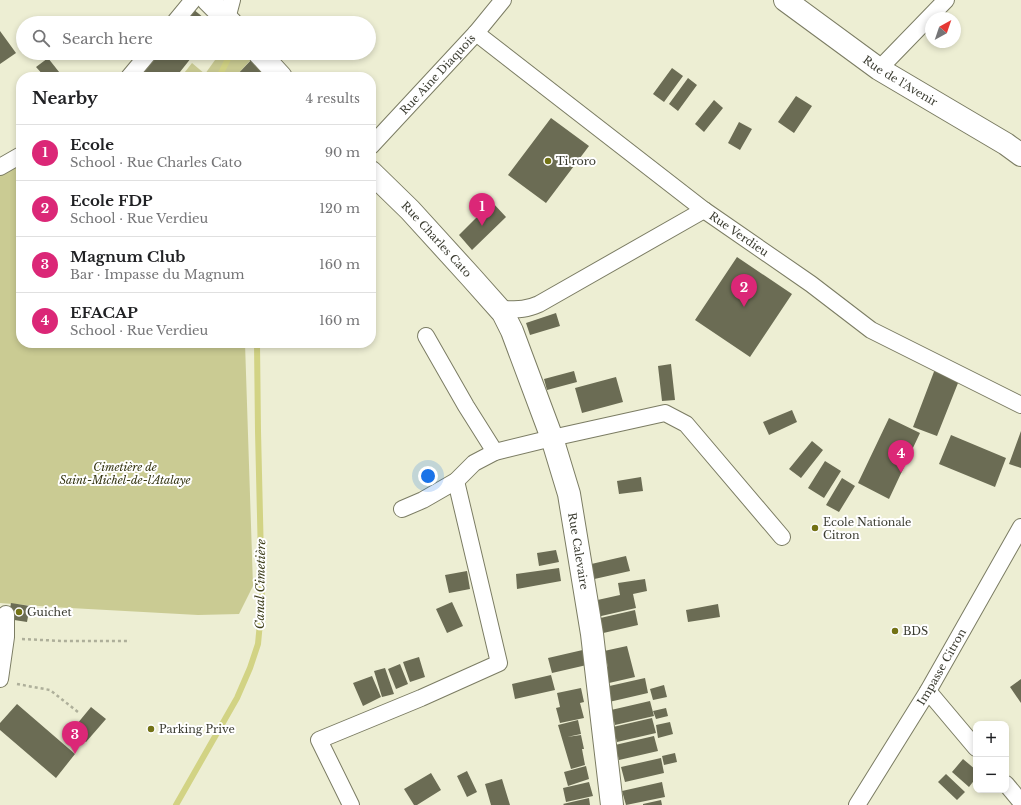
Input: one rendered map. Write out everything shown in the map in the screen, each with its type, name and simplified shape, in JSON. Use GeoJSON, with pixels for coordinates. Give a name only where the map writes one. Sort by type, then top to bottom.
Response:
{"type":"FeatureCollection","features":[{"type":"Feature","properties":{"kind":"main road"},"geometry":{"type":"LineString","coordinates":[[208,0],[230,14]]}},
{"type":"Feature","properties":{"kind":"main road","name":"Rue de l'Avenir"},"geometry":{"type":"LineString","coordinates":[[785,0],[879,69],[1006,144],[1021,155]]}},
{"type":"Feature","properties":{"kind":"main road"},"geometry":{"type":"LineString","coordinates":[[265,60],[276,72]]}},
{"type":"Feature","properties":{"kind":"main road","name":"Rue Charles Cato"},"geometry":{"type":"LineString","coordinates":[[376,177],[410,210],[500,309]]}},
{"type":"Feature","properties":{"kind":"main road","name":"Rue Calevaire"},"geometry":{"type":"LineString","coordinates":[[500,309],[512,331],[552,438],[569,494],[590,619],[612,805]]}},
{"type":"Feature","properties":{"kind":"street"},"geometry":{"type":"LineString","coordinates":[[180,16],[193,0]]}},
{"type":"Feature","properties":{"kind":"street","name":"Rue Aine Diaquois"},"geometry":{"type":"LineString","coordinates":[[376,141],[476,33],[503,0]]}},
{"type":"Feature","properties":{"kind":"street"},"geometry":{"type":"LineString","coordinates":[[879,69],[946,0]]}},
{"type":"Feature","properties":{"kind":"street","name":"Rue Verdieu"},"geometry":{"type":"LineString","coordinates":[[476,33],[704,210],[811,284],[871,330],[1021,405]]}},
{"type":"Feature","properties":{"kind":"street"},"geometry":{"type":"LineString","coordinates":[[133,72],[143,60]]}},
{"type":"Feature","properties":{"kind":"street"},"geometry":{"type":"LineString","coordinates":[[0,167],[16,158]]}},
{"type":"Feature","properties":{"kind":"street"},"geometry":{"type":"LineString","coordinates":[[500,309],[528,309],[539,304],[704,210]]}},
{"type":"Feature","properties":{"kind":"street"},"geometry":{"type":"LineString","coordinates":[[517,346],[520,326],[530,312],[539,304]]}},
{"type":"Feature","properties":{"kind":"street"},"geometry":{"type":"LineString","coordinates":[[426,336],[466,406],[495,452]]}},
{"type":"Feature","properties":{"kind":"street"},"geometry":{"type":"LineString","coordinates":[[402,509],[423,500],[456,481],[474,463],[495,452],[665,413],[686,424],[782,537]]}},
{"type":"Feature","properties":{"kind":"street"},"geometry":{"type":"LineString","coordinates":[[351,805],[319,740],[421,698],[499,663],[456,481]]}},
{"type":"Feature","properties":{"kind":"street","name":"Impasse Citron"},"geometry":{"type":"LineString","coordinates":[[858,805],[928,691],[1021,527]]}},
{"type":"Feature","properties":{"kind":"street"},"geometry":{"type":"LineString","coordinates":[[6,614],[7,681]]}},
{"type":"Feature","properties":{"kind":"street"},"geometry":{"type":"LineString","coordinates":[[928,691],[973,744]]}},
{"type":"Feature","properties":{"kind":"street"},"geometry":{"type":"LineString","coordinates":[[1009,788],[1021,802]]}},
{"type":"Feature","properties":{"kind":"path"},"geometry":{"type":"LineString","coordinates":[[6,637],[62,641],[130,641]]}},
{"type":"Feature","properties":{"kind":"path"},"geometry":{"type":"LineString","coordinates":[[7,681],[50,690],[78,712]]}},
{"type":"Feature","properties":{"kind":"green space"},"geometry":{"type":"Polygon","coordinates":[[[215,60],[251,60],[240,72],[206,72],[215,60]]]}},
{"type":"Feature","properties":{"kind":"green space"},"geometry":{"type":"Polygon","coordinates":[[[192,63],[203,72],[185,72],[192,63]]]}},
{"type":"Feature","properties":{"kind":"green space","name":"Cimetière de Saint-Michel-de-l'Atalaye"},"geometry":{"type":"Polygon","coordinates":[[[16,158],[16,348],[245,348],[253,586],[239,614],[198,615],[0,603],[0,167],[16,158]]]}},
{"type":"Feature","properties":{"kind":"building"},"geometry":{"type":"Polygon","coordinates":[[[193,9],[202,16],[187,16],[193,9]]]}},
{"type":"Feature","properties":{"kind":"building"},"geometry":{"type":"Polygon","coordinates":[[[0,31],[16,53],[0,64],[0,31]]]}},
{"type":"Feature","properties":{"kind":"building"},"geometry":{"type":"Polygon","coordinates":[[[45,60],[50,60],[59,72],[40,72],[36,67],[45,60]]]}},
{"type":"Feature","properties":{"kind":"building"},"geometry":{"type":"Polygon","coordinates":[[[150,60],[189,60],[180,72],[140,72],[150,60]]]}},
{"type":"Feature","properties":{"kind":"building"},"geometry":{"type":"Polygon","coordinates":[[[251,60],[255,60],[264,70],[262,72],[240,72],[251,60]]]}},
{"type":"Feature","properties":{"kind":"building"},"geometry":{"type":"Polygon","coordinates":[[[672,68],[683,76],[664,102],[653,94],[672,68]]]}},
{"type":"Feature","properties":{"kind":"building"},"geometry":{"type":"Polygon","coordinates":[[[688,78],[697,85],[678,111],[669,104],[688,78]]]}},
{"type":"Feature","properties":{"kind":"building"},"geometry":{"type":"Polygon","coordinates":[[[796,96],[812,106],[794,133],[778,122],[796,96]]]}},
{"type":"Feature","properties":{"kind":"building"},"geometry":{"type":"Polygon","coordinates":[[[714,100],[723,108],[704,132],[695,124],[714,100]]]}},
{"type":"Feature","properties":{"kind":"building","name":"Ti roro"},"geometry":{"type":"Polygon","coordinates":[[[551,118],[589,146],[546,203],[508,175],[551,118]]]}},
{"type":"Feature","properties":{"kind":"building"},"geometry":{"type":"Polygon","coordinates":[[[739,122],[752,129],[740,150],[728,143],[739,122]]]}},
{"type":"Feature","properties":{"kind":"building"},"geometry":{"type":"Polygon","coordinates":[[[492,202],[506,217],[472,250],[459,235],[492,202]]]}},
{"type":"Feature","properties":{"kind":"building"},"geometry":{"type":"Polygon","coordinates":[[[737,257],[792,294],[750,357],[695,320],[737,257]]]}},
{"type":"Feature","properties":{"kind":"building"},"geometry":{"type":"Polygon","coordinates":[[[556,313],[560,326],[530,335],[526,323],[556,313]]]}},
{"type":"Feature","properties":{"kind":"building"},"geometry":{"type":"Polygon","coordinates":[[[671,364],[675,400],[662,401],[658,366],[671,364]]]}},
{"type":"Feature","properties":{"kind":"building"},"geometry":{"type":"Polygon","coordinates":[[[935,369],[960,378],[937,436],[913,427],[935,369]]]}},
{"type":"Feature","properties":{"kind":"building"},"geometry":{"type":"Polygon","coordinates":[[[574,371],[577,382],[547,390],[544,379],[574,371]]]}},
{"type":"Feature","properties":{"kind":"building"},"geometry":{"type":"Polygon","coordinates":[[[616,377],[623,402],[582,413],[575,388],[616,377]]]}},
{"type":"Feature","properties":{"kind":"building"},"geometry":{"type":"Polygon","coordinates":[[[792,410],[797,422],[769,435],[763,422],[792,410]]]}},
{"type":"Feature","properties":{"kind":"building"},"geometry":{"type":"Polygon","coordinates":[[[889,418],[920,433],[889,499],[858,483],[889,418]]]}},
{"type":"Feature","properties":{"kind":"building"},"geometry":{"type":"Polygon","coordinates":[[[1021,431],[1021,468],[1009,464],[1021,431]]]}},
{"type":"Feature","properties":{"kind":"building"},"geometry":{"type":"Polygon","coordinates":[[[951,435],[1006,458],[995,487],[939,464],[951,435]]]}},
{"type":"Feature","properties":{"kind":"building"},"geometry":{"type":"Polygon","coordinates":[[[812,441],[823,450],[801,478],[789,469],[812,441]]]}},
{"type":"Feature","properties":{"kind":"building"},"geometry":{"type":"Polygon","coordinates":[[[825,461],[841,471],[824,498],[808,488],[825,461]]]}},
{"type":"Feature","properties":{"kind":"building"},"geometry":{"type":"Polygon","coordinates":[[[641,477],[643,491],[619,494],[617,481],[641,477]]]}},
{"type":"Feature","properties":{"kind":"building"},"geometry":{"type":"Polygon","coordinates":[[[842,478],[855,486],[839,512],[826,505],[842,478]]]}},
{"type":"Feature","properties":{"kind":"building"},"geometry":{"type":"Polygon","coordinates":[[[556,550],[559,562],[539,566],[537,553],[556,550]]]}},
{"type":"Feature","properties":{"kind":"building"},"geometry":{"type":"Polygon","coordinates":[[[626,556],[630,571],[590,580],[587,565],[626,556]]]}},
{"type":"Feature","properties":{"kind":"building"},"geometry":{"type":"Polygon","coordinates":[[[559,568],[561,581],[517,589],[516,574],[559,568]]]}},
{"type":"Feature","properties":{"kind":"building"},"geometry":{"type":"Polygon","coordinates":[[[467,571],[470,589],[449,593],[445,575],[467,571]]]}},
{"type":"Feature","properties":{"kind":"building"},"geometry":{"type":"Polygon","coordinates":[[[645,579],[647,591],[633,594],[636,608],[597,617],[593,601],[620,595],[618,583],[645,579]]]}},
{"type":"Feature","properties":{"kind":"building"},"geometry":{"type":"Polygon","coordinates":[[[452,602],[463,626],[447,633],[436,609],[452,602]]]}},
{"type":"Feature","properties":{"kind":"building","name":"Guichet"},"geometry":{"type":"Polygon","coordinates":[[[11,603],[30,606],[27,622],[8,619],[11,603]]]}},
{"type":"Feature","properties":{"kind":"building"},"geometry":{"type":"Polygon","coordinates":[[[718,604],[720,617],[688,622],[686,610],[718,604]]]}},
{"type":"Feature","properties":{"kind":"building"},"geometry":{"type":"Polygon","coordinates":[[[635,610],[638,625],[599,634],[596,619],[635,610]]]}},
{"type":"Feature","properties":{"kind":"building"},"geometry":{"type":"Polygon","coordinates":[[[627,646],[635,677],[609,683],[605,667],[608,667],[604,651],[627,646]]]}},
{"type":"Feature","properties":{"kind":"building"},"geometry":{"type":"Polygon","coordinates":[[[587,649],[591,664],[552,673],[548,658],[587,649]]]}},
{"type":"Feature","properties":{"kind":"building"},"geometry":{"type":"Polygon","coordinates":[[[419,657],[425,677],[410,682],[403,662],[419,657]]]}},
{"type":"Feature","properties":{"kind":"building"},"geometry":{"type":"Polygon","coordinates":[[[400,664],[408,684],[396,689],[388,669],[400,664]]]}},
{"type":"Feature","properties":{"kind":"building"},"geometry":{"type":"Polygon","coordinates":[[[385,668],[394,694],[382,697],[374,671],[385,668]]]}},
{"type":"Feature","properties":{"kind":"building"},"geometry":{"type":"Polygon","coordinates":[[[551,675],[555,690],[515,699],[512,684],[551,675]]]}},
{"type":"Feature","properties":{"kind":"building"},"geometry":{"type":"Polygon","coordinates":[[[372,676],[381,697],[363,706],[353,683],[372,676]]]}},
{"type":"Feature","properties":{"kind":"building"},"geometry":{"type":"Polygon","coordinates":[[[645,678],[648,693],[609,702],[605,687],[645,678]]]}},
{"type":"Feature","properties":{"kind":"building"},"geometry":{"type":"Polygon","coordinates":[[[1021,679],[1021,703],[1010,687],[1021,679]]]}},
{"type":"Feature","properties":{"kind":"building"},"geometry":{"type":"Polygon","coordinates":[[[664,685],[667,697],[653,700],[650,689],[664,685]]]}},
{"type":"Feature","properties":{"kind":"building"},"geometry":{"type":"Polygon","coordinates":[[[581,688],[584,702],[580,703],[584,718],[560,723],[556,708],[560,707],[557,693],[581,688]]]}},
{"type":"Feature","properties":{"kind":"building"},"geometry":{"type":"Polygon","coordinates":[[[650,701],[654,716],[615,725],[611,710],[650,701]]]}},
{"type":"Feature","properties":{"kind":"building"},"geometry":{"type":"Polygon","coordinates":[[[17,704],[75,754],[56,778],[0,730],[0,723],[17,704]]]}},
{"type":"Feature","properties":{"kind":"building"},"geometry":{"type":"Polygon","coordinates":[[[91,707],[106,719],[86,742],[72,730],[91,707]]]}},
{"type":"Feature","properties":{"kind":"building"},"geometry":{"type":"Polygon","coordinates":[[[666,708],[668,716],[656,719],[653,711],[666,708]]]}},
{"type":"Feature","properties":{"kind":"building"},"geometry":{"type":"Polygon","coordinates":[[[652,718],[656,733],[617,742],[613,727],[652,718]]]}},
{"type":"Feature","properties":{"kind":"building"},"geometry":{"type":"Polygon","coordinates":[[[578,720],[581,734],[567,737],[581,735],[585,765],[571,769],[558,725],[578,720]]]}},
{"type":"Feature","properties":{"kind":"building"},"geometry":{"type":"Polygon","coordinates":[[[670,722],[673,734],[658,738],[656,725],[670,722]]]}},
{"type":"Feature","properties":{"kind":"building"},"geometry":{"type":"Polygon","coordinates":[[[654,736],[658,751],[619,760],[615,745],[654,736]]]}},
{"type":"Feature","properties":{"kind":"building"},"geometry":{"type":"Polygon","coordinates":[[[675,753],[677,762],[664,765],[662,756],[675,753]]]}},
{"type":"Feature","properties":{"kind":"building"},"geometry":{"type":"Polygon","coordinates":[[[661,758],[664,773],[625,782],[621,767],[661,758]]]}},
{"type":"Feature","properties":{"kind":"building"},"geometry":{"type":"Polygon","coordinates":[[[963,759],[973,767],[973,782],[969,787],[952,772],[963,759]]]}},
{"type":"Feature","properties":{"kind":"building"},"geometry":{"type":"Polygon","coordinates":[[[586,766],[589,779],[568,786],[564,772],[586,766]]]}},
{"type":"Feature","properties":{"kind":"building"},"geometry":{"type":"Polygon","coordinates":[[[467,771],[477,792],[467,797],[457,776],[467,771]]]}},
{"type":"Feature","properties":{"kind":"building"},"geometry":{"type":"Polygon","coordinates":[[[431,773],[441,790],[417,805],[414,805],[404,789],[431,773]]]}},
{"type":"Feature","properties":{"kind":"building"},"geometry":{"type":"Polygon","coordinates":[[[946,774],[965,792],[957,800],[938,782],[946,774]]]}},
{"type":"Feature","properties":{"kind":"building"},"geometry":{"type":"Polygon","coordinates":[[[502,779],[510,805],[491,805],[485,784],[502,779]]]}},
{"type":"Feature","properties":{"kind":"building"},"geometry":{"type":"Polygon","coordinates":[[[589,782],[593,796],[566,802],[563,788],[589,782]]]}},
{"type":"Feature","properties":{"kind":"building"},"geometry":{"type":"Polygon","coordinates":[[[662,782],[665,797],[626,805],[622,791],[662,782]]]}},
{"type":"Feature","properties":{"kind":"building"},"geometry":{"type":"Polygon","coordinates":[[[589,798],[590,805],[563,804],[589,798]]]}},
{"type":"Feature","properties":{"kind":"building"},"geometry":{"type":"Polygon","coordinates":[[[661,800],[662,805],[643,805],[643,804],[661,800]]]}},
{"type":"Feature","properties":{"kind":"waterway","name":"Canal Cimetière"},"geometry":{"type":"LineString","coordinates":[[222,72],[228,60]]}},
{"type":"Feature","properties":{"kind":"waterway","name":"Canal Cimetière"},"geometry":{"type":"LineString","coordinates":[[176,805],[237,698],[250,668],[258,644],[262,601],[257,348]]}},
{"type":"Feature","properties":{"kind":"place","name":"Ti roro"},"geometry":{"type":"Point","coordinates":[548,161]}},
{"type":"Feature","properties":{"kind":"place","name":"Ecole"},"geometry":{"type":"Point","coordinates":[482,226]}},
{"type":"Feature","properties":{"kind":"place","name":"Ecole FDP"},"geometry":{"type":"Point","coordinates":[744,307]}},
{"type":"Feature","properties":{"kind":"place","name":"EFACAP"},"geometry":{"type":"Point","coordinates":[901,473]}},
{"type":"Feature","properties":{"kind":"place","name":"Ecole Nationale Citron"},"geometry":{"type":"Point","coordinates":[815,528]}},
{"type":"Feature","properties":{"kind":"place","name":"Guichet"},"geometry":{"type":"Point","coordinates":[19,612]}},
{"type":"Feature","properties":{"kind":"place","name":"BDS"},"geometry":{"type":"Point","coordinates":[895,631]}},
{"type":"Feature","properties":{"kind":"place","name":"Parking Prive"},"geometry":{"type":"Point","coordinates":[151,729]}},
{"type":"Feature","properties":{"kind":"place","name":"Magnum Club"},"geometry":{"type":"Point","coordinates":[75,754]}}]}
